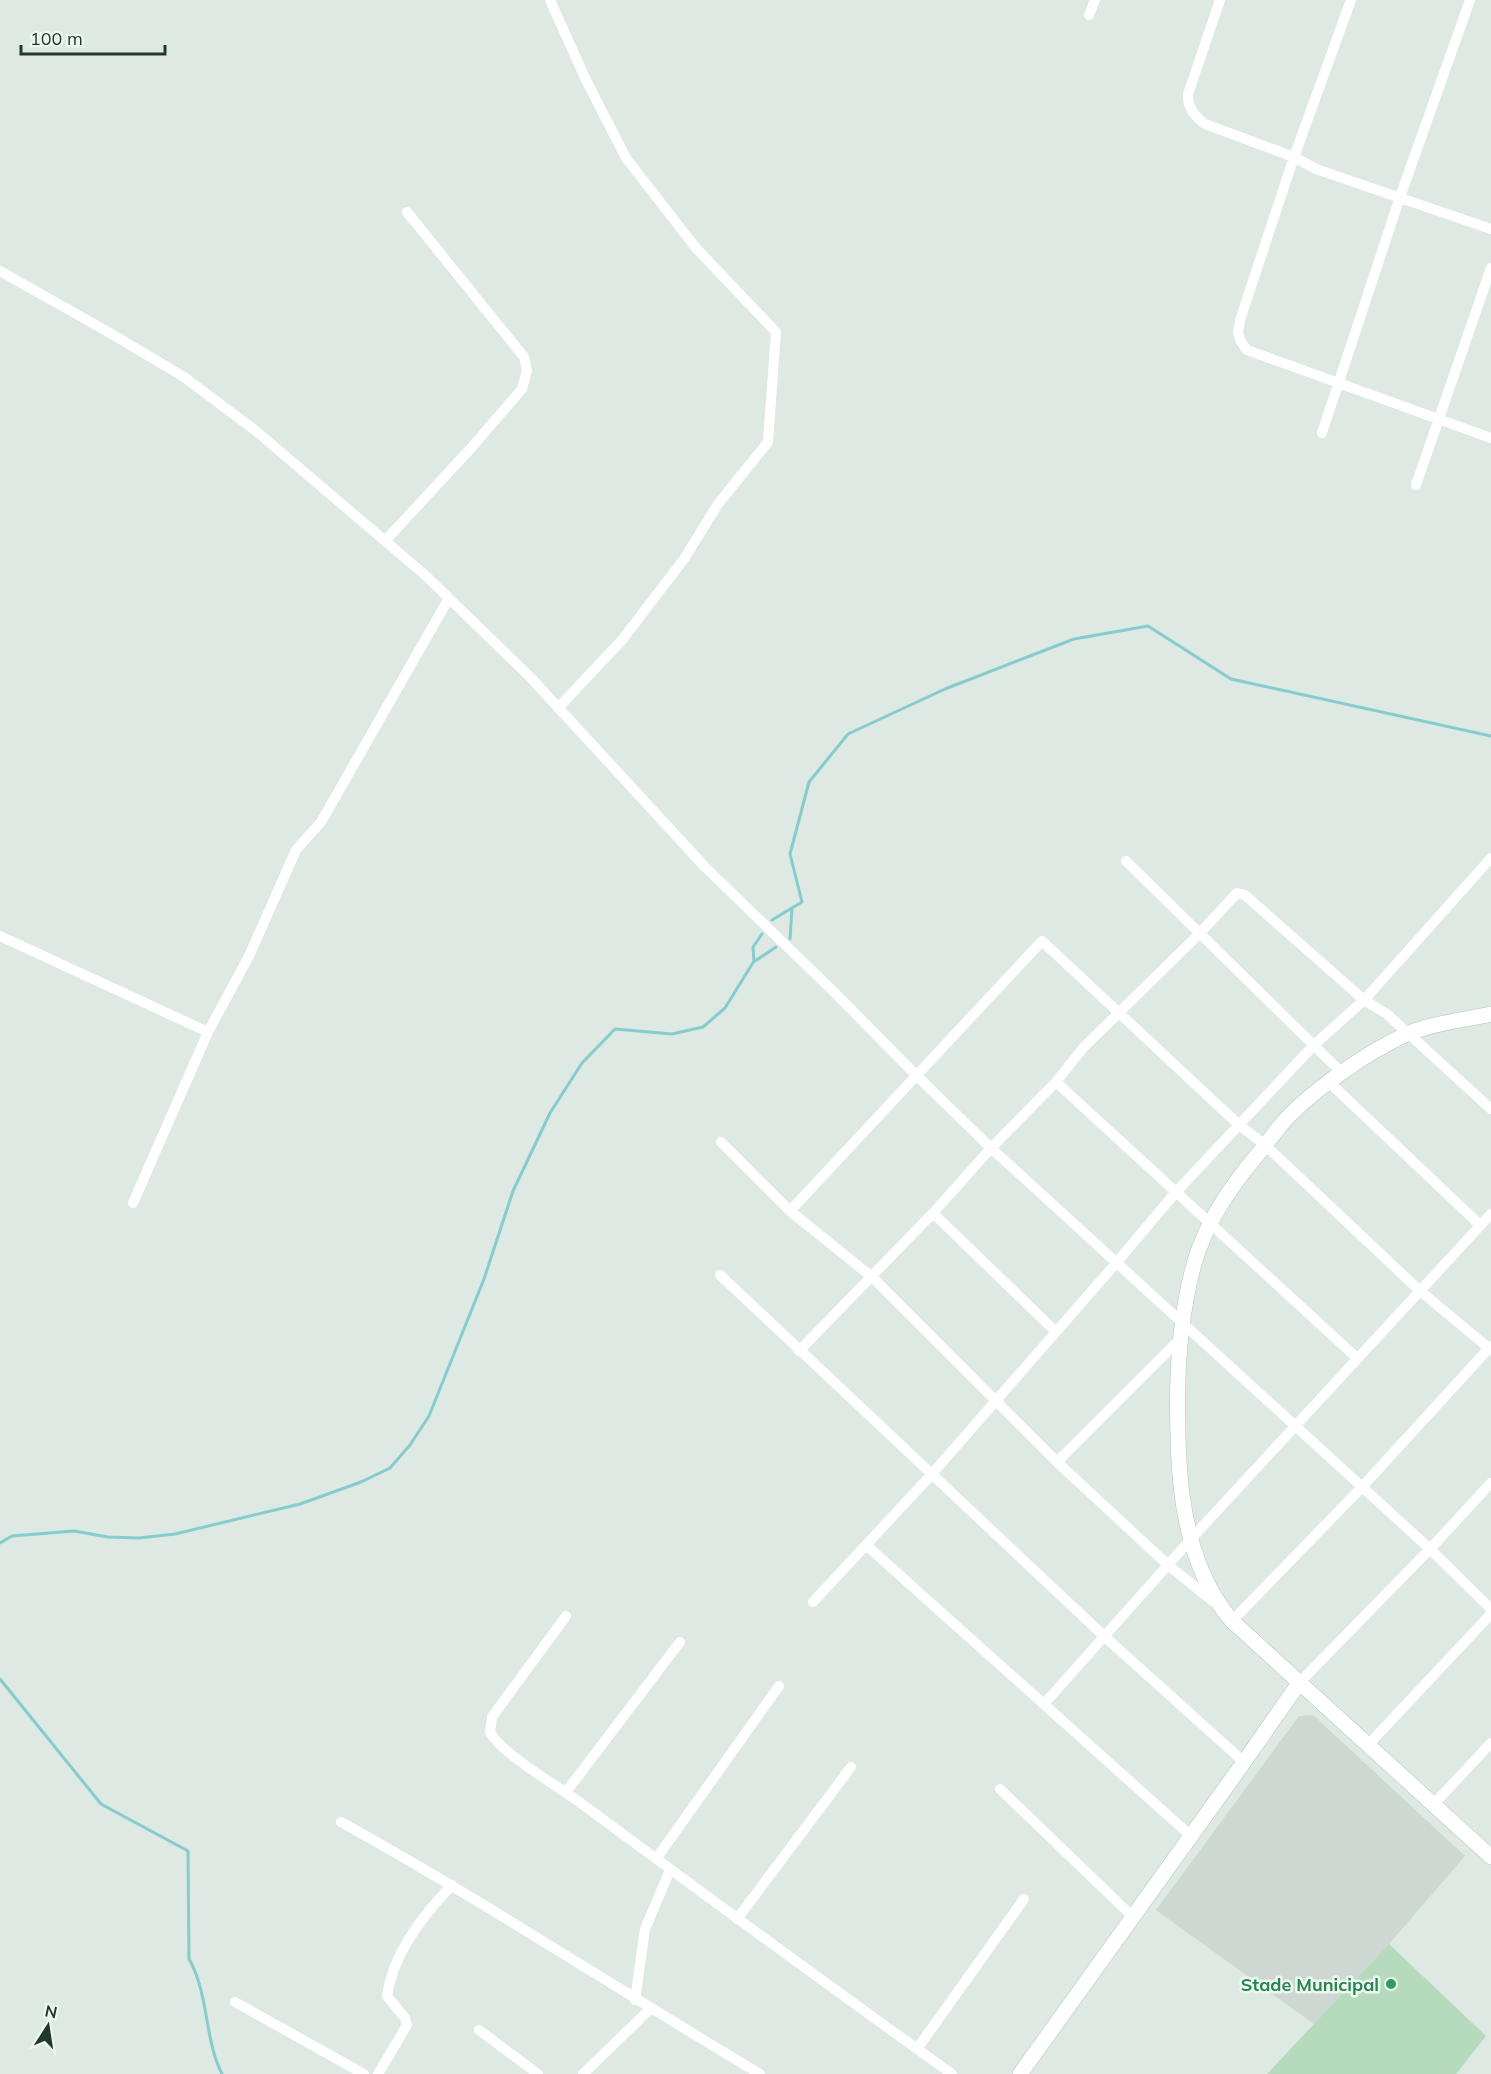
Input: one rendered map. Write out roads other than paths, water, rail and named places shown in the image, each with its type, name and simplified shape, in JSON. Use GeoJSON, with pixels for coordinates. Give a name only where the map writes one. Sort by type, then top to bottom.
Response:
{"type":"FeatureCollection","features":[{"type":"Feature","properties":{"kind":"street"},"geometry":{"type":"LineString","coordinates":[[550,0],[586,80],[626,158],[696,248],[776,332],[768,442],[718,504],[684,559],[622,640],[558,708]]}},
{"type":"Feature","properties":{"kind":"street"},"geometry":{"type":"LineString","coordinates":[[1089,15],[1095,0]]}},
{"type":"Feature","properties":{"kind":"street"},"geometry":{"type":"LineString","coordinates":[[1220,0],[1189,87],[1190,107],[1205,124],[1294,157],[1316,169],[1491,229]]}},
{"type":"Feature","properties":{"kind":"street"},"geometry":{"type":"LineString","coordinates":[[1351,0],[1294,157],[1238,327],[1238,341],[1247,350],[1491,438]]}},
{"type":"Feature","properties":{"kind":"street"},"geometry":{"type":"LineString","coordinates":[[1322,433],[1400,197],[1470,0]]}},
{"type":"Feature","properties":{"kind":"street"},"geometry":{"type":"LineString","coordinates":[[385,540],[472,447],[522,389],[527,370],[524,357],[407,212]]}},
{"type":"Feature","properties":{"kind":"street"},"geometry":{"type":"LineString","coordinates":[[1416,485],[1491,268]]}},
{"type":"Feature","properties":{"kind":"street"},"geometry":{"type":"LineString","coordinates":[[0,271],[184,377],[256,431],[385,540],[449,598],[531,678],[705,867],[991,1148],[1431,1549],[1491,1609]]}},
{"type":"Feature","properties":{"kind":"street"},"geometry":{"type":"LineString","coordinates":[[133,1203],[208,1032],[249,956],[296,850],[321,822],[449,598]]}},
{"type":"Feature","properties":{"kind":"street"},"geometry":{"type":"LineString","coordinates":[[813,1602],[932,1474],[1176,1192],[1314,1046],[1364,1000],[1491,858]]}},
{"type":"Feature","properties":{"kind":"street"},"geometry":{"type":"LineString","coordinates":[[1126,861],[1314,1046],[1336,1078],[1480,1225]]}},
{"type":"Feature","properties":{"kind":"street"},"geometry":{"type":"LineString","coordinates":[[800,1351],[1056,1082],[1083,1048],[1199,934],[1233,896],[1241,892],[1364,1000],[1387,1014],[1491,1109]]}},
{"type":"Feature","properties":{"kind":"street"},"geometry":{"type":"LineString","coordinates":[[0,936],[208,1032]]}},
{"type":"Feature","properties":{"kind":"street"},"geometry":{"type":"LineString","coordinates":[[790,1211],[1042,941],[1419,1290],[1490,1348],[1362,1487],[1232,1622]]}},
{"type":"Feature","properties":{"kind":"street"},"geometry":{"type":"LineString","coordinates":[[1217,1604],[1205,1580],[1191,1539],[1183,1506],[1178,1454],[1179,1340],[1194,1263],[1219,1205],[1280,1125],[1336,1078],[1408,1033],[1491,1014]]}},
{"type":"Feature","properties":{"kind":"street"},"geometry":{"type":"LineString","coordinates":[[1056,1082],[1357,1358]]}},
{"type":"Feature","properties":{"kind":"street"},"geometry":{"type":"LineString","coordinates":[[721,1142],[790,1211],[872,1277],[1057,1462],[1168,1565],[1217,1604],[1232,1622],[1491,1857]]}},
{"type":"Feature","properties":{"kind":"street"},"geometry":{"type":"LineString","coordinates":[[933,1213],[1056,1332]]}},
{"type":"Feature","properties":{"kind":"street"},"geometry":{"type":"LineString","coordinates":[[1044,1704],[1191,1539],[1491,1214]]}},
{"type":"Feature","properties":{"kind":"street"},"geometry":{"type":"LineString","coordinates":[[720,1275],[1104,1636],[1244,1762]]}},
{"type":"Feature","properties":{"kind":"street"},"geometry":{"type":"LineString","coordinates":[[1057,1462],[1179,1340]]}},
{"type":"Feature","properties":{"kind":"street"},"geometry":{"type":"LineString","coordinates":[[1020,2074],[1299,1683],[1431,1549],[1491,1483]]}},
{"type":"Feature","properties":{"kind":"street"},"geometry":{"type":"LineString","coordinates":[[866,1545],[1191,1836]]}},
{"type":"Feature","properties":{"kind":"street"},"geometry":{"type":"LineString","coordinates":[[1368,1746],[1491,1614]]}},
{"type":"Feature","properties":{"kind":"street"},"geometry":{"type":"LineString","coordinates":[[566,1616],[492,1717],[489,1725],[490,1732],[498,1745],[566,1792],[952,2074]]}},
{"type":"Feature","properties":{"kind":"street"},"geometry":{"type":"LineString","coordinates":[[566,1792],[680,1642]]}},
{"type":"Feature","properties":{"kind":"street"},"geometry":{"type":"LineString","coordinates":[[656,1859],[779,1686]]}},
{"type":"Feature","properties":{"kind":"street"},"geometry":{"type":"LineString","coordinates":[[1433,1805],[1491,1743]]}},
{"type":"Feature","properties":{"kind":"street"},"geometry":{"type":"LineString","coordinates":[[737,1919],[851,1767]]}},
{"type":"Feature","properties":{"kind":"street"},"geometry":{"type":"LineString","coordinates":[[1000,1789],[1132,1916]]}},
{"type":"Feature","properties":{"kind":"street"},"geometry":{"type":"LineString","coordinates":[[341,1822],[452,1885],[635,2000],[760,2074]]}},
{"type":"Feature","properties":{"kind":"street"},"geometry":{"type":"LineString","coordinates":[[635,2000],[645,1929],[670,1870]]}},
{"type":"Feature","properties":{"kind":"street"},"geometry":{"type":"LineString","coordinates":[[378,2074],[407,2025],[405,2018],[387,1996],[388,1985],[410,1937],[428,1910],[452,1885]]}},
{"type":"Feature","properties":{"kind":"street"},"geometry":{"type":"LineString","coordinates":[[917,2049],[1024,1899]]}},
{"type":"Feature","properties":{"kind":"street"},"geometry":{"type":"LineString","coordinates":[[235,2002],[364,2074]]}},
{"type":"Feature","properties":{"kind":"street"},"geometry":{"type":"LineString","coordinates":[[583,2074],[650,2009]]}},
{"type":"Feature","properties":{"kind":"street"},"geometry":{"type":"LineString","coordinates":[[479,2030],[538,2074]]}},
{"type":"Feature","properties":{"kind":"waterway"},"geometry":{"type":"LineString","coordinates":[[772,920],[802,902],[790,854],[809,782],[848,734],[945,689],[1074,639],[1148,626],[1231,679],[1491,736]]}},
{"type":"Feature","properties":{"kind":"waterway"},"geometry":{"type":"LineString","coordinates":[[790,939],[792,908]]}},
{"type":"Feature","properties":{"kind":"waterway"},"geometry":{"type":"LineString","coordinates":[[0,1543],[12,1536],[74,1531],[108,1537],[139,1538],[175,1534],[300,1504],[361,1482],[390,1468],[410,1445],[429,1416],[484,1279],[513,1191],[550,1113],[582,1063],[615,1029],[672,1034],[703,1027],[725,1008],[754,961],[753,947],[762,934]]}},
{"type":"Feature","properties":{"kind":"waterway"},"geometry":{"type":"LineString","coordinates":[[755,961],[776,947]]}},
{"type":"Feature","properties":{"kind":"waterway"},"geometry":{"type":"LineString","coordinates":[[0,1679],[101,1804],[188,1851],[189,1959],[200,1987],[212,2046],[222,2074]]}},
{"type":"Feature","properties":{"kind":"place","name":"Stade Municipal"},"geometry":{"type":"Point","coordinates":[1391,1984]}}]}
